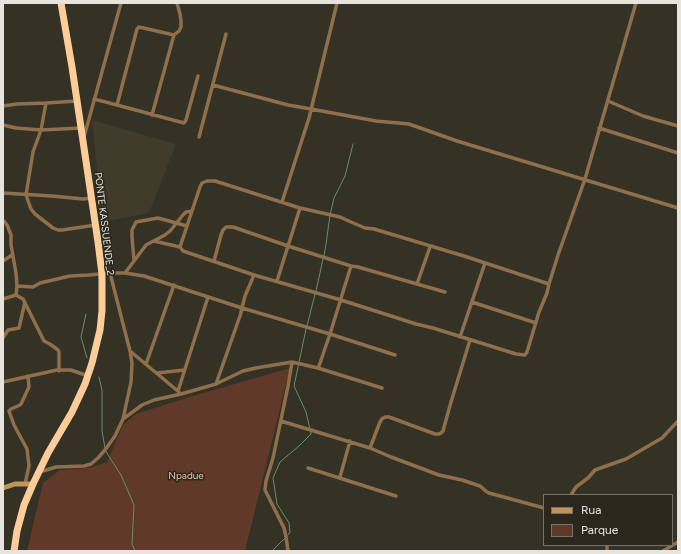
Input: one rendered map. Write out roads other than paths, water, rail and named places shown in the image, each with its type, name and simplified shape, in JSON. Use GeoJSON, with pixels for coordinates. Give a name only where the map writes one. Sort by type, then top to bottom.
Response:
{"type":"FeatureCollection","features":[{"type":"Feature","properties":{"kind":"highway","name":"PONTE KASSUENDE_2"},"geometry":{"type":"LineString","coordinates":[[14,551],[18,526],[29,484],[39,470],[78,401],[88,376],[100,330],[102,274],[68,40],[60,3]]}},
{"type":"Feature","properties":{"kind":"street"},"geometry":{"type":"LineString","coordinates":[[83,142],[120,3]]}},
{"type":"Feature","properties":{"kind":"street"},"geometry":{"type":"LineString","coordinates":[[152,115],[174,35],[181,27],[177,3]]}},
{"type":"Feature","properties":{"kind":"street"},"geometry":{"type":"LineString","coordinates":[[282,202],[311,109],[337,3]]}},
{"type":"Feature","properties":{"kind":"street"},"geometry":{"type":"LineString","coordinates":[[153,241],[180,247],[183,251],[254,275],[516,354],[524,355],[527,352],[547,294],[558,254],[585,179],[636,3]]}},
{"type":"Feature","properties":{"kind":"street"},"geometry":{"type":"LineString","coordinates":[[117,105],[137,29],[139,27],[174,35]]}},
{"type":"Feature","properties":{"kind":"street"},"geometry":{"type":"LineString","coordinates":[[199,137],[226,34]]}},
{"type":"Feature","properties":{"kind":"street"},"geometry":{"type":"LineString","coordinates":[[94,99],[184,123],[198,76]]}},
{"type":"Feature","properties":{"kind":"street"},"geometry":{"type":"LineString","coordinates":[[212,85],[288,105],[376,121],[409,124],[464,143],[678,208]]}},
{"type":"Feature","properties":{"kind":"street"},"geometry":{"type":"LineString","coordinates":[[3,106],[77,101]]}},
{"type":"Feature","properties":{"kind":"street"},"geometry":{"type":"LineString","coordinates":[[608,101],[643,116],[678,126]]}},
{"type":"Feature","properties":{"kind":"street"},"geometry":{"type":"LineString","coordinates":[[46,103],[41,130],[33,152],[26,195],[31,209],[34,214],[58,230],[96,225]]}},
{"type":"Feature","properties":{"kind":"street"},"geometry":{"type":"LineString","coordinates":[[3,125],[16,128],[41,130],[81,128]]}},
{"type":"Feature","properties":{"kind":"street"},"geometry":{"type":"LineString","coordinates":[[600,128],[678,153]]}},
{"type":"Feature","properties":{"kind":"street"},"geometry":{"type":"LineString","coordinates":[[180,247],[202,183],[214,181],[300,208],[340,217],[365,228],[374,229],[549,284]]}},
{"type":"Feature","properties":{"kind":"street"},"geometry":{"type":"LineString","coordinates":[[3,193],[83,199],[92,198]]}},
{"type":"Feature","properties":{"kind":"street"},"geometry":{"type":"LineString","coordinates":[[277,281],[300,208]]}},
{"type":"Feature","properties":{"kind":"street"},"geometry":{"type":"LineString","coordinates":[[125,273],[146,244],[165,235],[186,212],[192,211]]}},
{"type":"Feature","properties":{"kind":"street"},"geometry":{"type":"LineString","coordinates":[[134,261],[132,230],[136,222],[158,218],[187,226]]}},
{"type":"Feature","properties":{"kind":"street"},"geometry":{"type":"LineString","coordinates":[[4,221],[11,235],[12,255],[16,273],[16,295]]}},
{"type":"Feature","properties":{"kind":"street"},"geometry":{"type":"LineString","coordinates":[[214,261],[223,230],[226,227],[233,227],[351,266],[445,292]]}},
{"type":"Feature","properties":{"kind":"street"},"geometry":{"type":"LineString","coordinates":[[417,284],[430,247]]}},
{"type":"Feature","properties":{"kind":"street"},"geometry":{"type":"LineString","coordinates":[[3,261],[12,255]]}},
{"type":"Feature","properties":{"kind":"street"},"geometry":{"type":"LineString","coordinates":[[460,337],[485,263]]}},
{"type":"Feature","properties":{"kind":"street"},"geometry":{"type":"LineString","coordinates":[[318,368],[351,266]]}},
{"type":"Feature","properties":{"kind":"street"},"geometry":{"type":"LineString","coordinates":[[17,286],[33,287],[40,283],[70,276],[89,276],[110,273],[125,273],[144,276],[394,355]]}},
{"type":"Feature","properties":{"kind":"street"},"geometry":{"type":"LineString","coordinates":[[39,470],[43,471],[91,464],[98,458],[115,436],[123,419],[131,382],[132,363],[110,273]]}},
{"type":"Feature","properties":{"kind":"street"},"geometry":{"type":"LineString","coordinates":[[216,384],[232,340],[245,296],[254,275]]}},
{"type":"Feature","properties":{"kind":"street"},"geometry":{"type":"LineString","coordinates":[[146,364],[174,285]]}},
{"type":"Feature","properties":{"kind":"street"},"geometry":{"type":"LineString","coordinates":[[3,299],[16,295],[25,302],[44,341],[59,352],[59,371]]}},
{"type":"Feature","properties":{"kind":"street"},"geometry":{"type":"LineString","coordinates":[[179,393],[184,370],[208,297]]}},
{"type":"Feature","properties":{"kind":"street"},"geometry":{"type":"LineString","coordinates":[[3,338],[8,330],[19,328],[25,302]]}},
{"type":"Feature","properties":{"kind":"street"},"geometry":{"type":"LineString","coordinates":[[472,302],[536,323]]}},
{"type":"Feature","properties":{"kind":"street"},"geometry":{"type":"LineString","coordinates":[[370,448],[380,422],[385,417],[389,417],[435,434],[439,434],[443,431],[470,340]]}},
{"type":"Feature","properties":{"kind":"street"},"geometry":{"type":"LineString","coordinates":[[130,351],[179,393]]}},
{"type":"Feature","properties":{"kind":"street"},"geometry":{"type":"LineString","coordinates":[[123,419],[148,402],[216,384],[243,371],[292,362],[318,368],[382,388]]}},
{"type":"Feature","properties":{"kind":"street"},"geometry":{"type":"LineString","coordinates":[[288,551],[284,528],[265,490],[281,421],[292,362]]}},
{"type":"Feature","properties":{"kind":"street"},"geometry":{"type":"LineString","coordinates":[[3,382],[28,376],[71,370],[88,376]]}},
{"type":"Feature","properties":{"kind":"street"},"geometry":{"type":"LineString","coordinates":[[157,373],[184,370]]}},
{"type":"Feature","properties":{"kind":"street"},"geometry":{"type":"LineString","coordinates":[[3,488],[15,484],[29,484],[29,466],[26,446],[14,425],[9,411],[10,409],[21,404],[29,388],[28,376]]}},
{"type":"Feature","properties":{"kind":"street"},"geometry":{"type":"LineString","coordinates":[[281,421],[370,448],[439,475],[480,486],[489,493],[543,508]]}},
{"type":"Feature","properties":{"kind":"street"},"geometry":{"type":"LineString","coordinates":[[572,494],[595,470],[626,459],[662,438],[678,421]]}},
{"type":"Feature","properties":{"kind":"street"},"geometry":{"type":"LineString","coordinates":[[340,477],[350,442]]}},
{"type":"Feature","properties":{"kind":"street"},"geometry":{"type":"LineString","coordinates":[[308,468],[396,496]]}},
{"type":"Feature","properties":{"kind":"waterway"},"geometry":{"type":"LineString","coordinates":[[324,256],[334,198],[345,176],[353,144]]}},
{"type":"Feature","properties":{"kind":"waterway"},"geometry":{"type":"LineString","coordinates":[[316,291],[323,259]]}},
{"type":"Feature","properties":{"kind":"waterway"},"geometry":{"type":"LineString","coordinates":[[307,326],[315,294]]}},
{"type":"Feature","properties":{"kind":"waterway"},"geometry":{"type":"LineString","coordinates":[[86,314],[81,337],[87,358]]}},
{"type":"Feature","properties":{"kind":"waterway"},"geometry":{"type":"LineString","coordinates":[[306,329],[294,386],[306,412],[310,429]]}},
{"type":"Feature","properties":{"kind":"waterway"},"geometry":{"type":"LineString","coordinates":[[99,377],[102,390],[102,431],[105,448]]}},
{"type":"Feature","properties":{"kind":"waterway"},"geometry":{"type":"LineString","coordinates":[[288,535],[290,532],[289,523],[277,504],[273,478],[280,462],[299,446],[311,434],[311,432]]}},
{"type":"Feature","properties":{"kind":"waterway"},"geometry":{"type":"LineString","coordinates":[[106,451],[121,475],[134,505],[132,544],[135,551]]}},
{"type":"Feature","properties":{"kind":"waterway"},"geometry":{"type":"LineString","coordinates":[[272,551],[284,539]]}},
{"type":"Feature","properties":{"kind":"park label","name":"Npadue"},"geometry":{"type":"Point","coordinates":[186,476]}}]}
